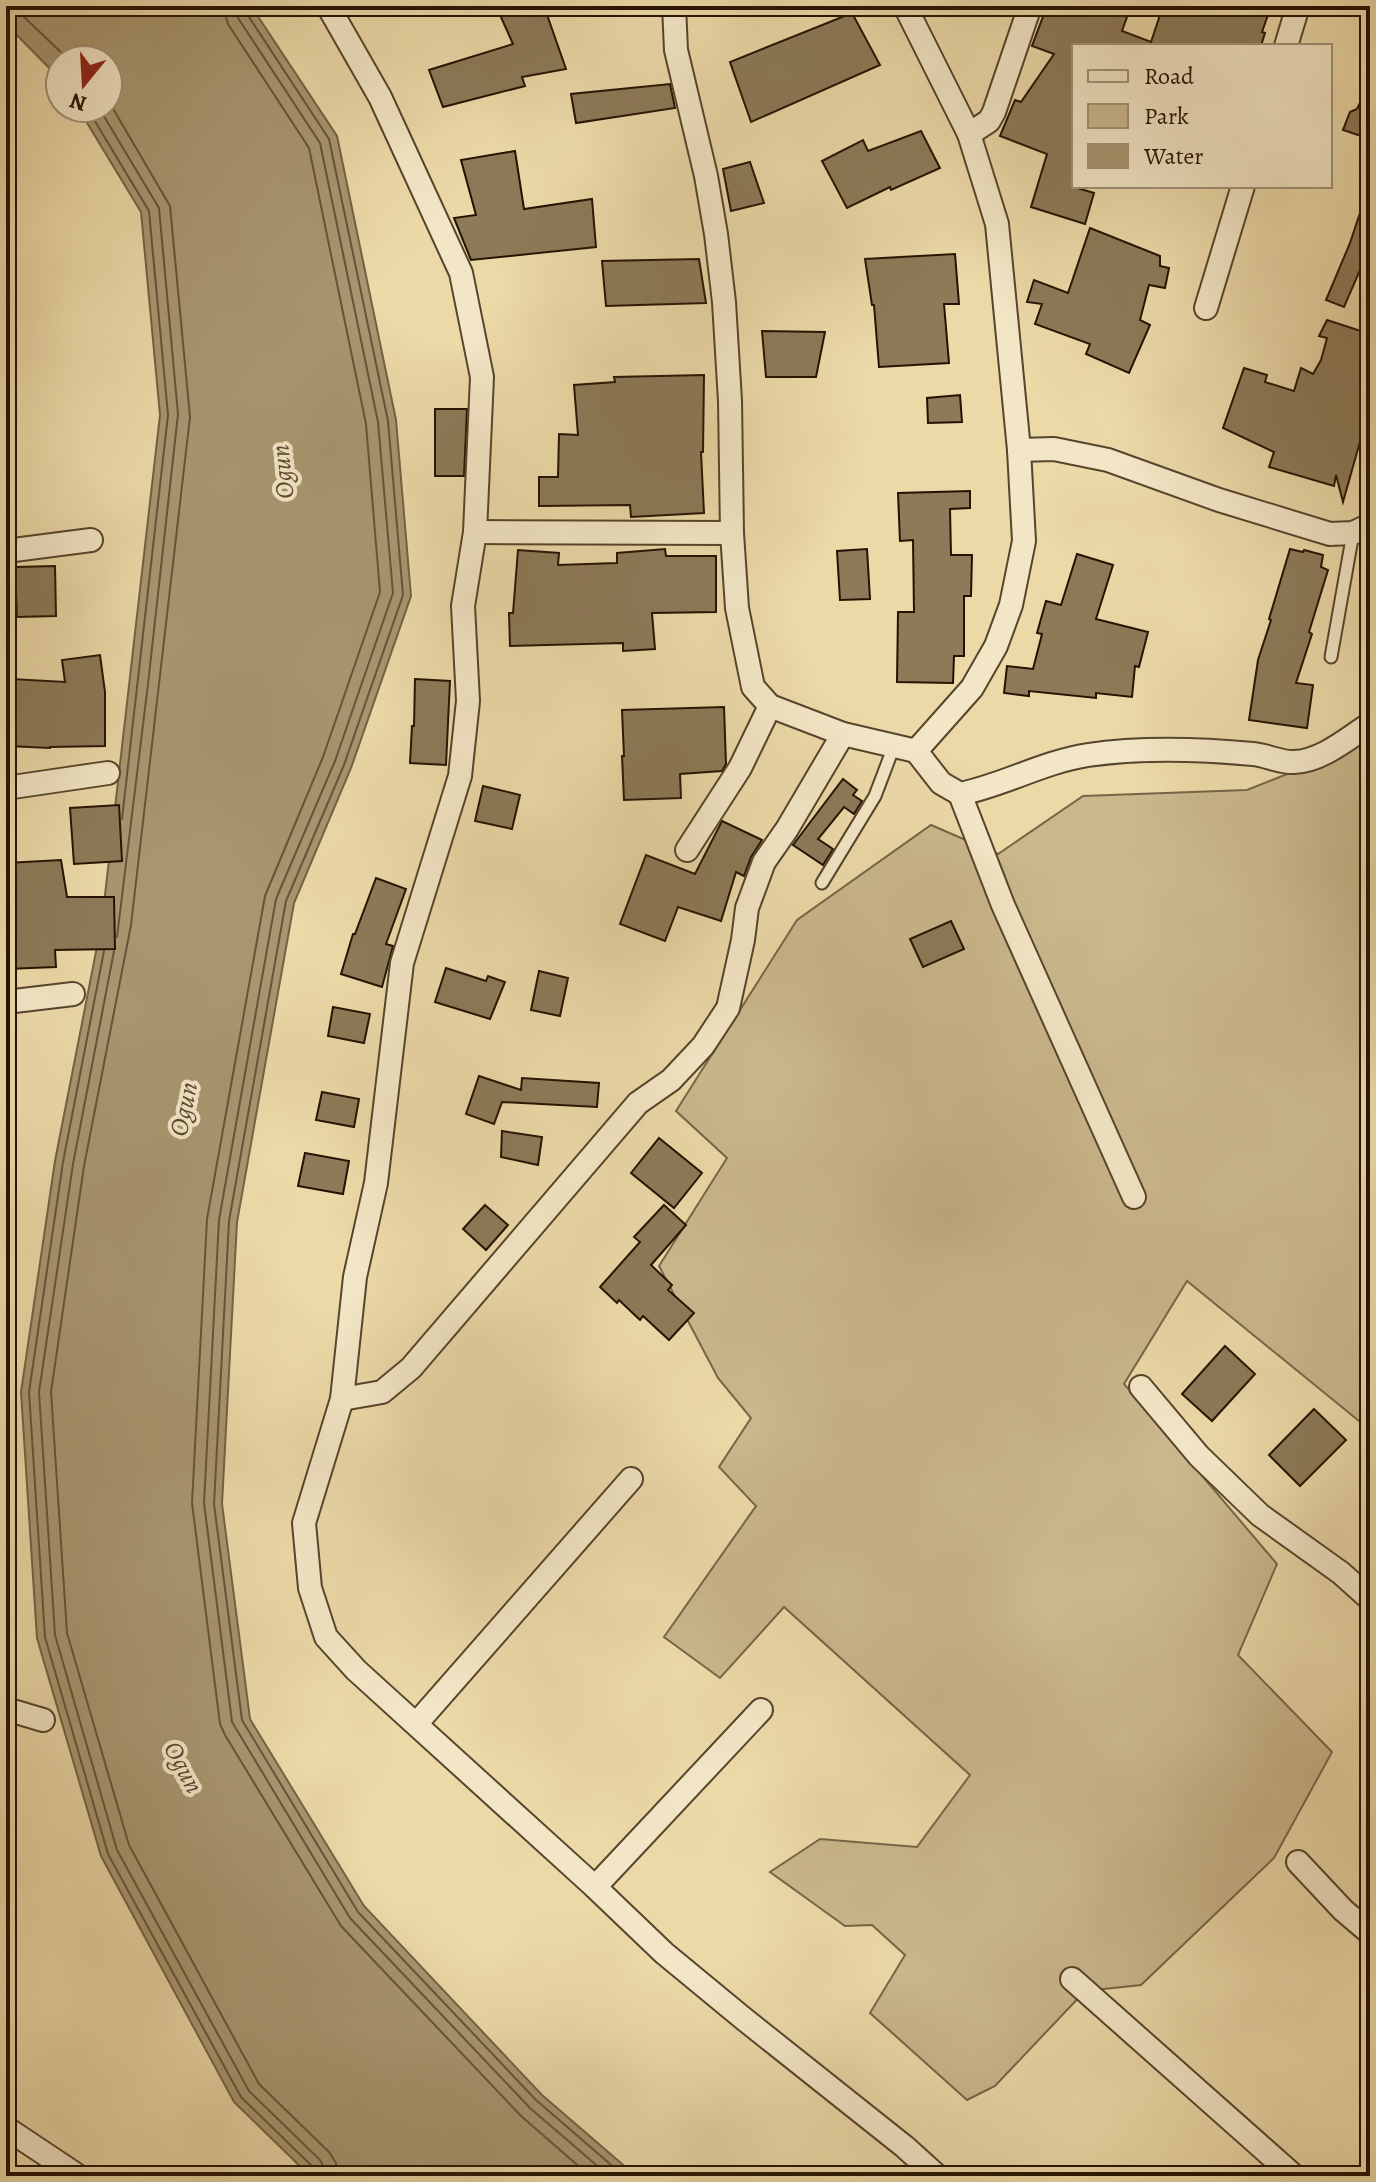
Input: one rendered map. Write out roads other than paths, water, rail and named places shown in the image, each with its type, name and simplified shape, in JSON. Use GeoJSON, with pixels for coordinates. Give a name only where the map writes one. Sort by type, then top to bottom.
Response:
{"type":"FeatureCollection","features":[{"type":"Feature","properties":{"kind":"street"},"geometry":{"type":"LineString","coordinates":[[328,6],[380,97],[461,273],[482,377],[475,532],[463,606],[468,701],[460,776],[402,963],[376,1183],[355,1277],[342,1399],[304,1523],[310,1588],[326,1637],[356,1670],[664,1953],[937,2176]]}},
{"type":"Feature","properties":{"kind":"street"},"geometry":{"type":"LineString","coordinates":[[674,6],[676,50],[706,176],[723,290],[737,608],[753,687],[770,706],[843,734],[916,751],[941,783],[960,794],[1003,905],[1134,1197]]}},
{"type":"Feature","properties":{"kind":"street"},"geometry":{"type":"LineString","coordinates":[[905,6],[969,134],[997,224],[1019,450],[1024,541],[1011,605],[996,646],[972,688],[916,751]]}},
{"type":"Feature","properties":{"kind":"street"},"geometry":{"type":"LineString","coordinates":[[969,134],[989,121],[994,112],[1030,6]]}},
{"type":"Feature","properties":{"kind":"street"},"geometry":{"type":"LineString","coordinates":[[1287,44],[1298,6]]}},
{"type":"Feature","properties":{"kind":"street"},"geometry":{"type":"LineString","coordinates":[[1206,308],[1242,188]]}},
{"type":"Feature","properties":{"kind":"street"},"geometry":{"type":"LineString","coordinates":[[1019,450],[1054,449],[1108,460],[1219,500],[1330,534],[1361,529]]}},
{"type":"Feature","properties":{"kind":"street"},"geometry":{"type":"LineString","coordinates":[[475,532],[732,533]]}},
{"type":"Feature","properties":{"kind":"street"},"geometry":{"type":"LineString","coordinates":[[6,551],[91,540]]}},
{"type":"Feature","properties":{"kind":"street"},"geometry":{"type":"LineString","coordinates":[[687,850],[740,768],[770,706]]}},
{"type":"Feature","properties":{"kind":"street"},"geometry":{"type":"LineString","coordinates":[[960,794],[981,790],[1038,767],[1088,755],[1175,749],[1257,754],[1294,763],[1322,754],[1370,724]]}},
{"type":"Feature","properties":{"kind":"street"},"geometry":{"type":"LineString","coordinates":[[342,1399],[382,1392],[411,1368],[638,1103],[671,1080],[703,1046],[728,1008],[747,908],[764,862],[843,734]]}},
{"type":"Feature","properties":{"kind":"street"},"geometry":{"type":"LineString","coordinates":[[6,788],[108,773]]}},
{"type":"Feature","properties":{"kind":"street"},"geometry":{"type":"LineString","coordinates":[[6,1002],[73,994]]}},
{"type":"Feature","properties":{"kind":"street"},"geometry":{"type":"LineString","coordinates":[[1141,1387],[1199,1456],[1260,1515],[1341,1573],[1370,1599]]}},
{"type":"Feature","properties":{"kind":"street"},"geometry":{"type":"LineString","coordinates":[[417,1723],[631,1479]]}},
{"type":"Feature","properties":{"kind":"street"},"geometry":{"type":"LineString","coordinates":[[6,1709],[43,1720]]}},
{"type":"Feature","properties":{"kind":"street"},"geometry":{"type":"LineString","coordinates":[[595,1887],[761,1710]]}},
{"type":"Feature","properties":{"kind":"street"},"geometry":{"type":"LineString","coordinates":[[1298,1862],[1343,1910],[1370,1933]]}},
{"type":"Feature","properties":{"kind":"street"},"geometry":{"type":"LineString","coordinates":[[1072,1979],[1294,2176]]}},
{"type":"Feature","properties":{"kind":"street"},"geometry":{"type":"LineString","coordinates":[[6,2128],[78,2176]]}},
{"type":"Feature","properties":{"kind":"lane"},"geometry":{"type":"LineString","coordinates":[[1331,657],[1361,529]]}},
{"type":"Feature","properties":{"kind":"lane"},"geometry":{"type":"LineString","coordinates":[[822,883],[875,796],[894,746]]}},
{"type":"Feature","properties":{"kind":"water","name":"Ogun"},"geometry":{"type":"Polygon","coordinates":[[[6,6],[251,6],[337,136],[396,420],[411,596],[351,768],[294,903],[237,1222],[222,1504],[250,1719],[364,1906],[542,2095],[636,2176],[310,2176],[234,2102],[101,1856],[37,1638],[21,1392],[55,1161],[102,921],[160,415],[141,212],[88,124],[124,124],[124,44],[44,44],[44,63],[6,24],[6,6]]]}}]}
